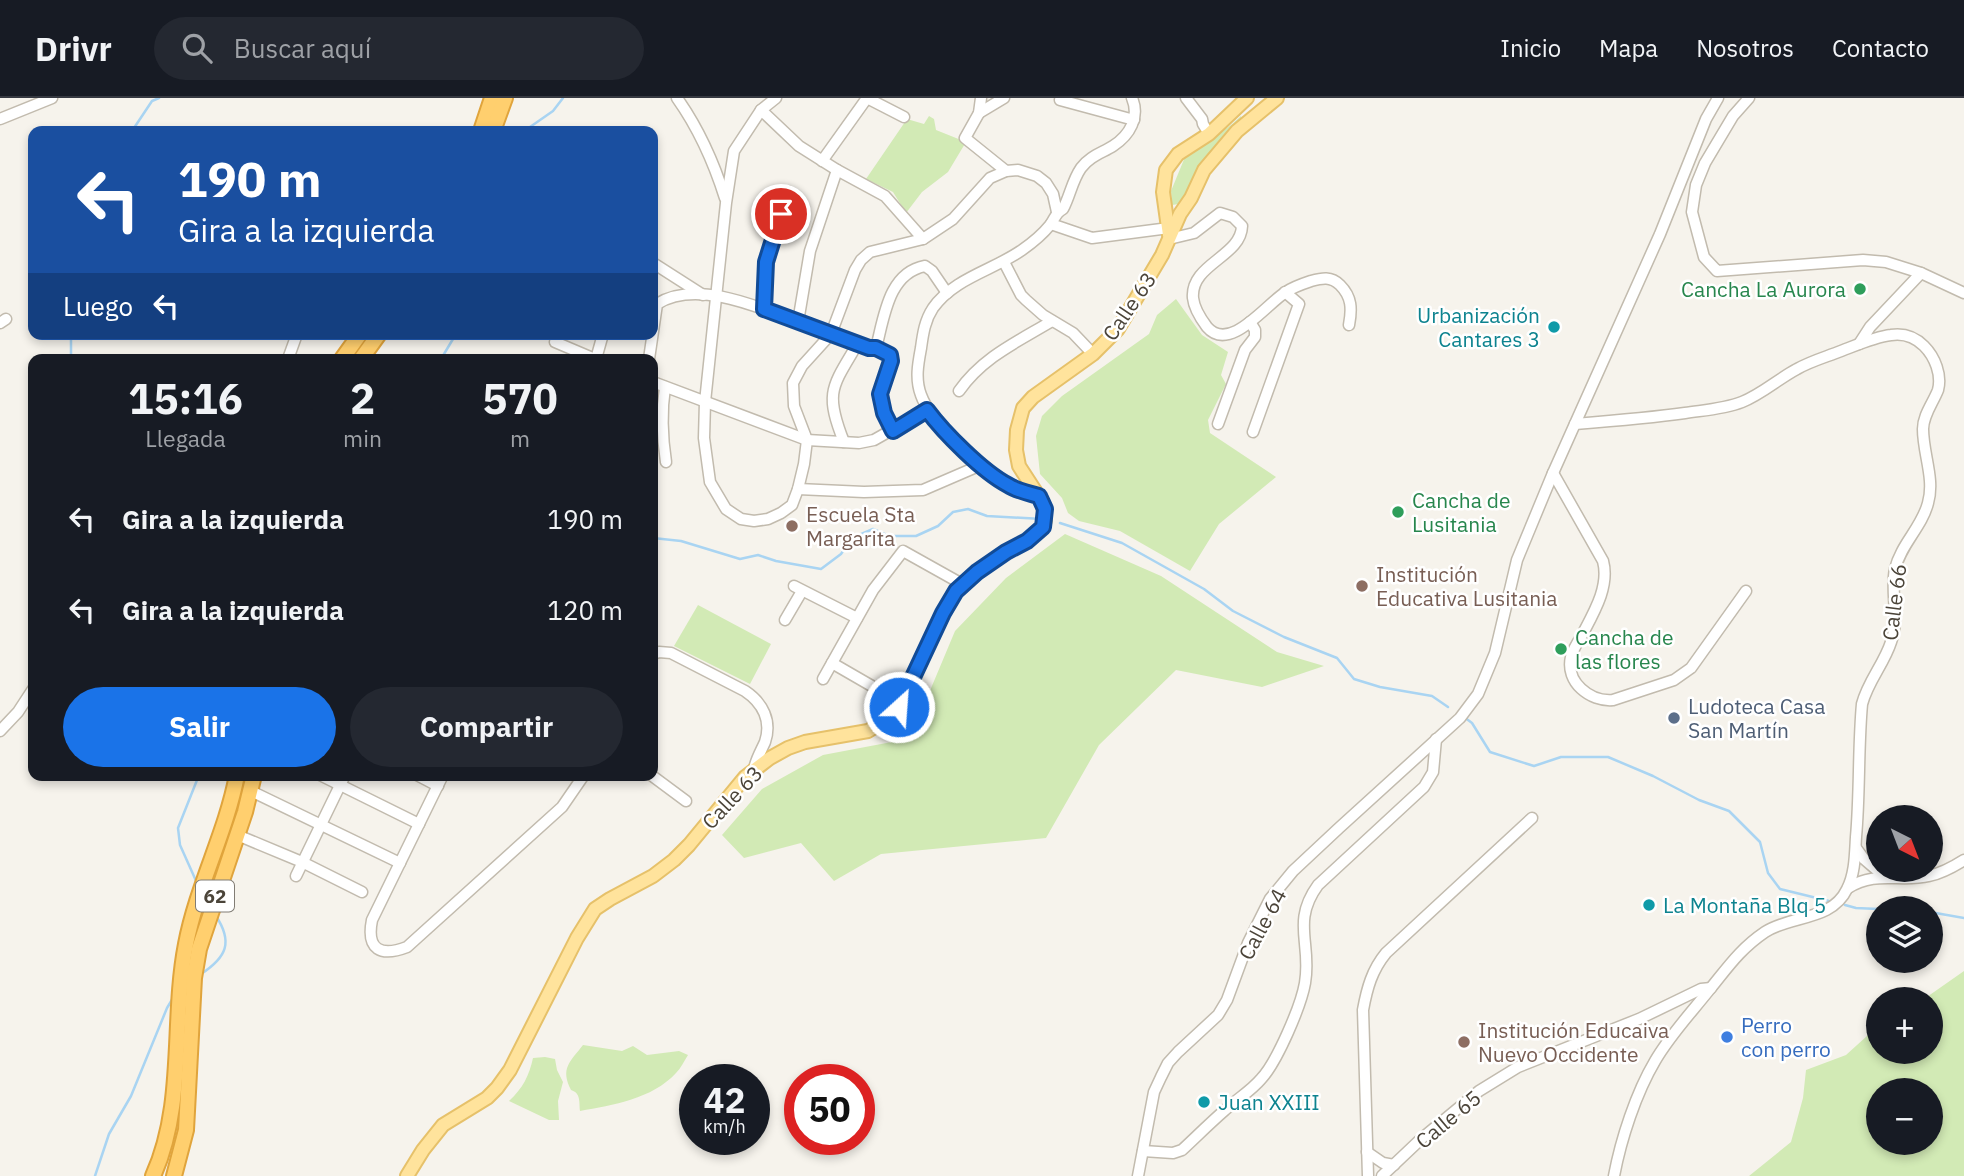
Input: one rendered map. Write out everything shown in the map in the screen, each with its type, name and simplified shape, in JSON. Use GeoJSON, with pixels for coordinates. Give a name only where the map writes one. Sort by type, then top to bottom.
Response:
{"type":"FeatureCollection","features":[{"type":"Feature","properties":{"kind":"highway"},"geometry":{"type":"LineString","coordinates":[[483,126],[492,98]]}},
{"type":"Feature","properties":{"kind":"highway"},"geometry":{"type":"LineString","coordinates":[[496,126],[505,98]]}},
{"type":"Feature","properties":{"kind":"highway","name":"62"},"geometry":{"type":"LineString","coordinates":[[174,1176],[186,1130],[184,957],[196,901],[223,827],[235,781]]}},
{"type":"Feature","properties":{"kind":"highway","name":"62"},"geometry":{"type":"LineString","coordinates":[[153,1176],[166,1144],[199,949],[245,812],[253,781]]}},
{"type":"Feature","properties":{"kind":"main road"},"geometry":{"type":"LineString","coordinates":[[1169,234],[1163,192],[1166,170],[1178,154],[1209,134],[1247,98]]}},
{"type":"Feature","properties":{"kind":"main road","name":"Calle 63"},"geometry":{"type":"LineString","coordinates":[[1039,496],[1019,466],[1016,450],[1020,414],[1033,397],[1093,354],[1123,323],[1211,161],[1237,131],[1277,98]]}},
{"type":"Feature","properties":{"kind":"main road"},"geometry":{"type":"LineString","coordinates":[[888,719],[899,707],[947,606],[962,584],[1027,541],[1043,527],[1045,509],[1039,496]]}},
{"type":"Feature","properties":{"kind":"main road","name":"Calle 63"},"geometry":{"type":"LineString","coordinates":[[407,1176],[443,1125],[487,1098],[510,1070],[577,938],[595,909],[653,876],[674,860],[754,769],[788,748],[812,740],[868,731],[888,719]]}},
{"type":"Feature","properties":{"kind":"street"},"geometry":{"type":"LineString","coordinates":[[0,120],[52,98]]}},
{"type":"Feature","properties":{"kind":"street"},"geometry":{"type":"LineString","coordinates":[[677,98],[697,130],[716,169],[726,203]]}},
{"type":"Feature","properties":{"kind":"street"},"geometry":{"type":"LineString","coordinates":[[776,98],[761,110],[734,151],[705,402],[704,438],[710,482],[726,509],[741,519],[768,519],[792,505],[804,464],[807,440],[794,405],[793,383],[803,366],[831,334],[861,260],[870,252],[923,239],[953,219],[990,178],[1006,171],[1018,170],[1037,176],[1053,194],[1057,212]]}},
{"type":"Feature","properties":{"kind":"street"},"geometry":{"type":"LineString","coordinates":[[822,161],[867,98],[904,117]]}},
{"type":"Feature","properties":{"kind":"street"},"geometry":{"type":"LineString","coordinates":[[981,98],[979,113],[965,138],[1006,171]]}},
{"type":"Feature","properties":{"kind":"street"},"geometry":{"type":"LineString","coordinates":[[979,113],[1004,98]]}},
{"type":"Feature","properties":{"kind":"street"},"geometry":{"type":"LineString","coordinates":[[1039,496],[1012,488],[997,478],[936,422],[927,410],[920,394],[917,376],[925,323],[934,306],[947,293],[1004,262],[1034,241],[1051,224],[1057,212],[1063,209],[1072,183],[1082,166],[1126,135],[1134,120],[1136,108],[1132,98]]}},
{"type":"Feature","properties":{"kind":"street"},"geometry":{"type":"LineString","coordinates":[[1186,98],[1202,119],[1209,134]]}},
{"type":"Feature","properties":{"kind":"street","name":"Calle 64"},"geometry":{"type":"LineString","coordinates":[[1138,1176],[1154,1093],[1161,1077],[1178,1052],[1218,1015],[1270,899],[1293,871],[1460,718],[1478,694],[1495,653],[1517,560],[1660,233],[1706,118],[1718,98]]}},
{"type":"Feature","properties":{"kind":"street"},"geometry":{"type":"LineString","coordinates":[[1748,98],[1733,116],[1705,163],[1696,185],[1692,212],[1704,257],[1717,271],[1863,260],[1886,262],[1921,273],[1964,293]]}},
{"type":"Feature","properties":{"kind":"street"},"geometry":{"type":"LineString","coordinates":[[1060,100],[1134,120]]}},
{"type":"Feature","properties":{"kind":"street"},"geometry":{"type":"LineString","coordinates":[[761,110],[787,136],[822,161],[885,197],[923,239]]}},
{"type":"Feature","properties":{"kind":"street"},"geometry":{"type":"LineString","coordinates":[[798,322],[810,251],[838,170]]}},
{"type":"Feature","properties":{"kind":"street"},"geometry":{"type":"LineString","coordinates":[[764,309],[766,262],[789,192]]}},
{"type":"Feature","properties":{"kind":"street"},"geometry":{"type":"LineString","coordinates":[[1051,224],[1092,238],[1194,233],[1220,213],[1226,214],[1237,220],[1242,226],[1242,233],[1226,253],[1201,275],[1194,288],[1195,305],[1211,331],[1218,335],[1233,334],[1285,292],[1322,278],[1335,281],[1350,299],[1352,311],[1349,325]]}},
{"type":"Feature","properties":{"kind":"street"},"geometry":{"type":"LineString","coordinates":[[1004,262],[1021,295],[1052,321],[1073,333],[1093,354]]}},
{"type":"Feature","properties":{"kind":"street"},"geometry":{"type":"LineString","coordinates":[[658,266],[703,295]]}},
{"type":"Feature","properties":{"kind":"street"},"geometry":{"type":"LineString","coordinates":[[876,348],[892,291],[905,275],[925,266],[932,271],[947,293]]}},
{"type":"Feature","properties":{"kind":"street"},"geometry":{"type":"LineString","coordinates":[[1859,344],[1870,327],[1921,273]]}},
{"type":"Feature","properties":{"kind":"street"},"geometry":{"type":"LineString","coordinates":[[1253,432],[1299,304],[1285,292]]}},
{"type":"Feature","properties":{"kind":"street"},"geometry":{"type":"LineString","coordinates":[[658,303],[681,295],[716,296],[764,309],[890,355],[891,361],[880,394],[884,413],[893,431]]}},
{"type":"Feature","properties":{"kind":"street"},"geometry":{"type":"LineString","coordinates":[[959,391],[970,375],[984,362],[1052,321]]}},
{"type":"Feature","properties":{"kind":"street"},"geometry":{"type":"LineString","coordinates":[[1218,425],[1245,350],[1255,337],[1255,330],[1250,322]]}},
{"type":"Feature","properties":{"kind":"street","name":"Calle 66"},"geometry":{"type":"LineString","coordinates":[[1575,424],[1649,418],[1729,407],[1746,400],[1796,369],[1859,344],[1893,334],[1913,337],[1930,353],[1936,365],[1939,383],[1923,427],[1930,487],[1928,503],[1920,523],[1900,554],[1894,582],[1896,616],[1892,641],[1865,692],[1862,704],[1856,848],[1849,888]]}},
{"type":"Feature","properties":{"kind":"street"},"geometry":{"type":"LineString","coordinates":[[555,342],[583,354]]}},
{"type":"Feature","properties":{"kind":"street"},"geometry":{"type":"LineString","coordinates":[[844,442],[835,420],[832,402],[834,386],[858,343]]}},
{"type":"Feature","properties":{"kind":"street"},"geometry":{"type":"LineString","coordinates":[[658,384],[807,440],[859,443],[874,440],[927,410]]}},
{"type":"Feature","properties":{"kind":"street"},"geometry":{"type":"LineString","coordinates":[[658,427],[665,387]]}},
{"type":"Feature","properties":{"kind":"street"},"geometry":{"type":"LineString","coordinates":[[658,435],[666,462]]}},
{"type":"Feature","properties":{"kind":"street"},"geometry":{"type":"LineString","coordinates":[[798,489],[864,492],[923,490],[981,465]]}},
{"type":"Feature","properties":{"kind":"street"},"geometry":{"type":"LineString","coordinates":[[1553,473],[1603,561],[1605,571],[1605,582],[1591,618],[1570,659],[1574,679],[1587,694],[1603,701],[1613,700],[1674,680],[1691,668],[1746,591]]}},
{"type":"Feature","properties":{"kind":"street"},"geometry":{"type":"LineString","coordinates":[[824,679],[873,590],[903,551],[962,584]]}},
{"type":"Feature","properties":{"kind":"street"},"geometry":{"type":"LineString","coordinates":[[785,620],[798,588],[857,618]]}},
{"type":"Feature","properties":{"kind":"street"},"geometry":{"type":"LineString","coordinates":[[658,653],[676,655],[745,691],[756,700],[763,710],[768,729],[754,769]]}},
{"type":"Feature","properties":{"kind":"street"},"geometry":{"type":"LineString","coordinates":[[832,663],[877,689],[888,719]]}},
{"type":"Feature","properties":{"kind":"street"},"geometry":{"type":"LineString","coordinates":[[0,731],[28,697]]}},
{"type":"Feature","properties":{"kind":"street"},"geometry":{"type":"LineString","coordinates":[[1143,1151],[1173,1153],[1182,1150],[1227,1108],[1252,1089],[1271,1067],[1299,1006],[1306,981],[1303,920],[1311,894],[1424,787],[1433,772],[1436,739]]}},
{"type":"Feature","properties":{"kind":"street"},"geometry":{"type":"LineString","coordinates":[[658,780],[686,801]]}},
{"type":"Feature","properties":{"kind":"street"},"geometry":{"type":"LineString","coordinates":[[296,876],[342,781]]}},
{"type":"Feature","properties":{"kind":"street"},"geometry":{"type":"LineString","coordinates":[[344,781],[419,824]]}},
{"type":"Feature","properties":{"kind":"street"},"geometry":{"type":"LineString","coordinates":[[428,781],[438,786]]}},
{"type":"Feature","properties":{"kind":"street"},"geometry":{"type":"LineString","coordinates":[[440,781],[372,920],[369,933],[372,944],[380,950],[393,953],[407,947],[562,807],[580,781]]}},
{"type":"Feature","properties":{"kind":"street"},"geometry":{"type":"LineString","coordinates":[[255,793],[400,863]]}},
{"type":"Feature","properties":{"kind":"street"},"geometry":{"type":"LineString","coordinates":[[1368,1176],[1363,1010],[1366,989],[1375,966],[1385,953],[1532,818]]}},
{"type":"Feature","properties":{"kind":"street"},"geometry":{"type":"LineString","coordinates":[[242,837],[302,862],[362,892]]}},
{"type":"Feature","properties":{"kind":"street"},"geometry":{"type":"LineString","coordinates":[[1856,848],[1866,861]]}},
{"type":"Feature","properties":{"kind":"street"},"geometry":{"type":"LineString","coordinates":[[1943,872],[1964,860]]}},
{"type":"Feature","properties":{"kind":"street"},"geometry":{"type":"LineString","coordinates":[[1614,1176],[1628,1124],[1653,1063],[1668,1040],[1741,950],[1773,928],[1835,906],[1849,888],[1866,879]]}},
{"type":"Feature","properties":{"kind":"street","name":"Calle 65"},"geometry":{"type":"LineString","coordinates":[[1382,1176],[1421,1139],[1479,1091],[1518,1067],[1639,1019],[1701,989],[1711,988]]}},
{"type":"Feature","properties":{"kind":"street"},"geometry":{"type":"LineString","coordinates":[[1367,1152],[1383,1163],[1394,1165]]}},
{"type":"Feature","properties":{"kind":"green space"},"geometry":{"type":"Polygon","coordinates":[[[929,116],[934,119],[936,130],[966,142],[948,172],[922,192],[906,213],[893,192],[866,179],[907,119],[924,124],[929,116]]]}},
{"type":"Feature","properties":{"kind":"green space"},"geometry":{"type":"Polygon","coordinates":[[[1241,116],[1242,121],[1179,204],[1172,205],[1171,191],[1185,157],[1241,116]]]}},
{"type":"Feature","properties":{"kind":"green space"},"geometry":{"type":"Polygon","coordinates":[[[1176,299],[1202,335],[1228,352],[1221,375],[1226,384],[1208,420],[1210,433],[1276,477],[1219,524],[1190,571],[1120,531],[1079,521],[1068,513],[1062,498],[1040,474],[1036,436],[1042,416],[1062,396],[1149,334],[1157,315],[1176,299]]]}},
{"type":"Feature","properties":{"kind":"green space"},"geometry":{"type":"Polygon","coordinates":[[[1065,534],[1161,576],[1277,652],[1324,666],[1262,687],[1176,670],[1099,745],[1046,838],[881,854],[834,881],[801,843],[744,858],[722,835],[762,789],[823,755],[897,741],[924,705],[955,631],[1006,578],[1065,534]]]}},
{"type":"Feature","properties":{"kind":"green space"},"geometry":{"type":"Polygon","coordinates":[[[698,605],[771,644],[750,684],[674,646],[698,605]]]}},
{"type":"Feature","properties":{"kind":"green space"},"geometry":{"type":"Polygon","coordinates":[[[1964,971],[1964,1176],[1749,1176],[1791,1142],[1803,1098],[1806,1070],[1846,1055],[1866,1037],[1866,1064],[1943,1064],[1941,987],[1964,971]]]}},
{"type":"Feature","properties":{"kind":"green space"},"geometry":{"type":"Polygon","coordinates":[[[583,1045],[622,1051],[633,1046],[647,1055],[679,1051],[688,1055],[683,1064],[679,1064],[676,1073],[656,1089],[631,1099],[580,1111],[579,1098],[571,1090],[566,1076],[571,1061],[583,1045]]]}},
{"type":"Feature","properties":{"kind":"green space"},"geometry":{"type":"Polygon","coordinates":[[[533,1058],[555,1059],[563,1082],[558,1101],[559,1120],[549,1120],[509,1101],[525,1081],[533,1058]]]}},
{"type":"Feature","properties":{"kind":"waterway"},"geometry":{"type":"LineString","coordinates":[[135,126],[152,101],[159,98]]}},
{"type":"Feature","properties":{"kind":"waterway"},"geometry":{"type":"LineString","coordinates":[[531,126],[553,111],[563,98]]}},
{"type":"Feature","properties":{"kind":"waterway"},"geometry":{"type":"LineString","coordinates":[[71,340],[71,354]]}},
{"type":"Feature","properties":{"kind":"waterway"},"geometry":{"type":"LineString","coordinates":[[444,354],[452,340]]}},
{"type":"Feature","properties":{"kind":"waterway"},"geometry":{"type":"LineString","coordinates":[[658,539],[681,541],[740,559],[758,555],[821,569],[841,554],[852,538],[873,529],[889,536],[916,536],[938,526],[953,512],[968,509],[987,516],[1042,519]]}},
{"type":"Feature","properties":{"kind":"waterway"},"geometry":{"type":"LineString","coordinates":[[1060,523],[1122,543],[1204,589],[1233,611],[1284,637],[1337,658],[1354,679],[1380,687],[1432,696],[1448,707]]}},
{"type":"Feature","properties":{"kind":"waterway"},"geometry":{"type":"LineString","coordinates":[[1464,717],[1472,723],[1490,752],[1534,766],[1561,757],[1608,757],[1699,800],[1729,811],[1760,842],[1768,873],[1780,889],[1829,901]]}},
{"type":"Feature","properties":{"kind":"waterway"},"geometry":{"type":"LineString","coordinates":[[197,781],[178,828],[180,845],[197,883]]}},
{"type":"Feature","properties":{"kind":"waterway"},"geometry":{"type":"LineString","coordinates":[[1845,905],[1866,908]]}},
{"type":"Feature","properties":{"kind":"waterway"},"geometry":{"type":"LineString","coordinates":[[1943,914],[1964,918]]}},
{"type":"Feature","properties":{"kind":"waterway"},"geometry":{"type":"LineString","coordinates":[[201,974],[217,961],[225,948],[226,941],[216,916]]}},
{"type":"Feature","properties":{"kind":"waterway"},"geometry":{"type":"LineString","coordinates":[[95,1176],[109,1134],[131,1096],[173,998]]}},
{"type":"Feature","properties":{"kind":"place","name":"Cancha La Aurora"},"geometry":{"type":"Point","coordinates":[1860,289]}},
{"type":"Feature","properties":{"kind":"place","name":"Urbanización Cantares 3"},"geometry":{"type":"Point","coordinates":[1554,327]}},
{"type":"Feature","properties":{"kind":"place","name":"Cancha de Lusitania"},"geometry":{"type":"Point","coordinates":[1398,512]}},
{"type":"Feature","properties":{"kind":"place","name":"Escuela Sta Margarita"},"geometry":{"type":"Point","coordinates":[792,526]}},
{"type":"Feature","properties":{"kind":"place","name":"Institución Educativa Lusitania"},"geometry":{"type":"Point","coordinates":[1362,586]}},
{"type":"Feature","properties":{"kind":"place","name":"Cancha de las flores"},"geometry":{"type":"Point","coordinates":[1561,649]}},
{"type":"Feature","properties":{"kind":"place","name":"Ludoteca Casa San Martín"},"geometry":{"type":"Point","coordinates":[1674,718]}},
{"type":"Feature","properties":{"kind":"place","name":"La Montaña Blq 5"},"geometry":{"type":"Point","coordinates":[1649,905]}},
{"type":"Feature","properties":{"kind":"place","name":"Perro con perro"},"geometry":{"type":"Point","coordinates":[1727,1037]}},
{"type":"Feature","properties":{"kind":"place","name":"Institución Educaiva Nuevo Occidente"},"geometry":{"type":"Point","coordinates":[1464,1042]}},
{"type":"Feature","properties":{"kind":"place","name":"Juan XXIII"},"geometry":{"type":"Point","coordinates":[1204,1102]}},
{"type":"Feature","properties":{"kind":"route"},"geometry":{"type":"LineString","coordinates":[[781,214],[766,262],[764,309],[890,355],[891,361],[880,394],[884,413],[893,431],[927,410],[936,422],[990,473],[1012,488],[1039,496],[1045,509],[1043,527],[1037,533],[986,566],[956,591],[899,707]]}}]}
